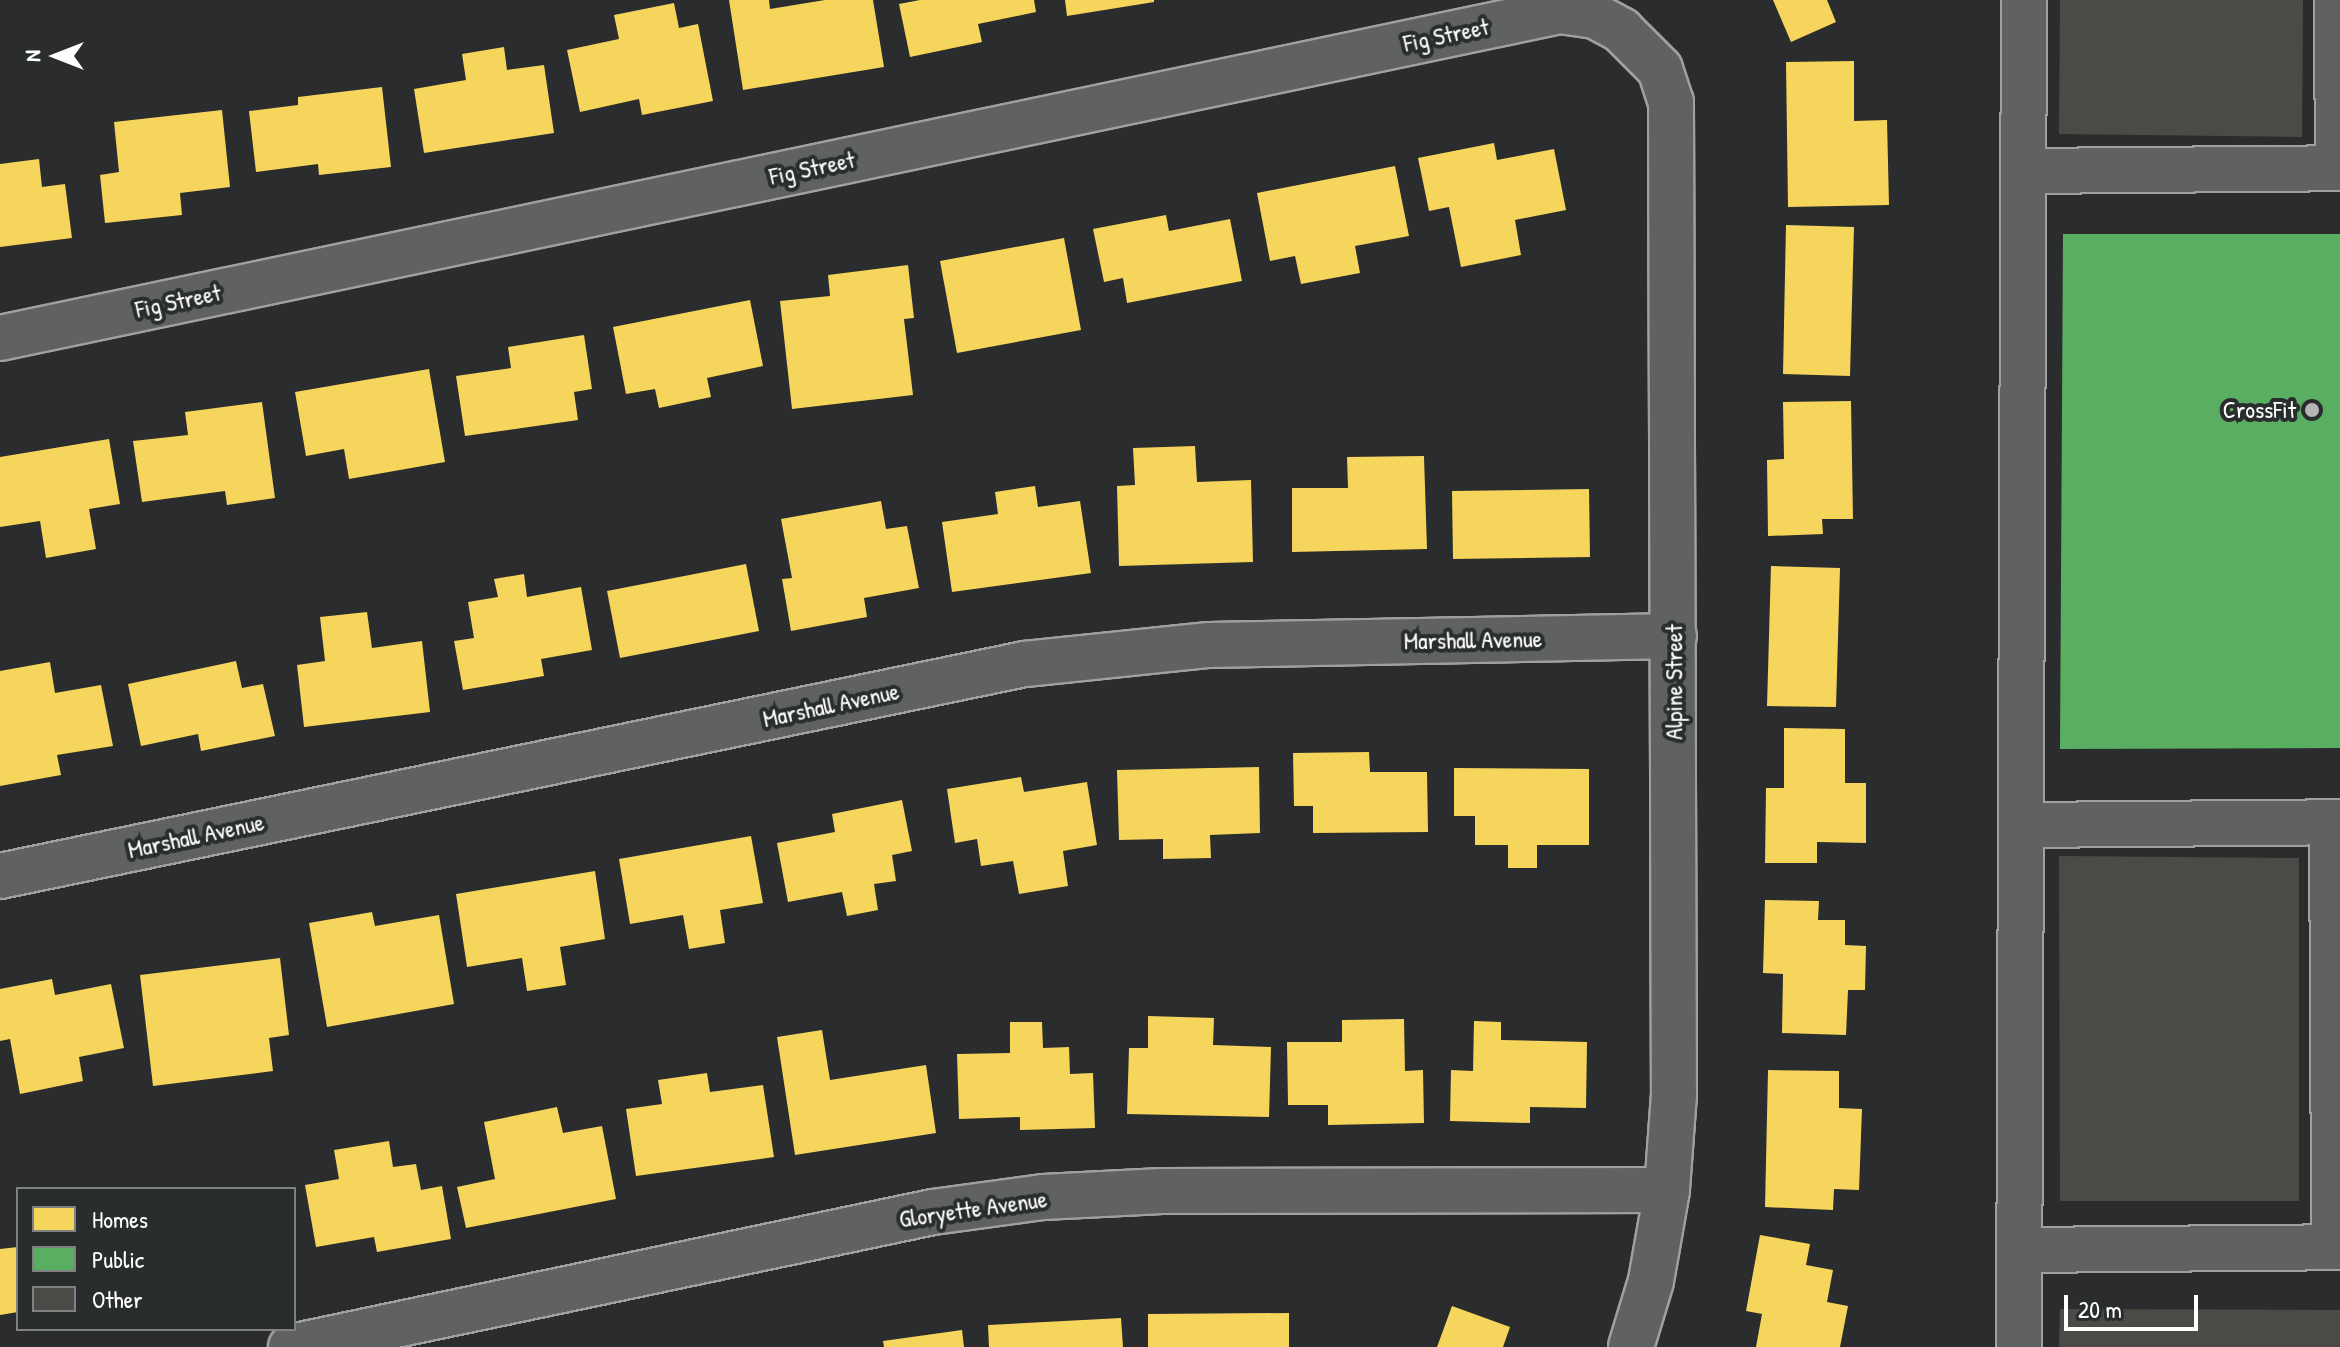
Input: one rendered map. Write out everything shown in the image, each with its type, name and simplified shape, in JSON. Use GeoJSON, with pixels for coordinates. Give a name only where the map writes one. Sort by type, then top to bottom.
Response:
{"type":"FeatureCollection","features":[{"type":"Feature","properties":{"kind":"street"},"geometry":{"type":"LineString","coordinates":[[2019,1347],[2024,0]]}},
{"type":"Feature","properties":{"kind":"street"},"geometry":{"type":"LineString","coordinates":[[2023,171],[2339,168],[2337,0]]}},
{"type":"Feature","properties":{"kind":"street","name":"Fig Street"},"geometry":{"type":"LineString","coordinates":[[0,338],[1560,11],[1595,16],[1621,30]]}},
{"type":"Feature","properties":{"kind":"street","name":"Alpine Street"},"geometry":{"type":"LineString","coordinates":[[1621,30],[1660,69],[1671,102],[1674,1094],[1667,1190],[1651,1281],[1631,1347]]}},
{"type":"Feature","properties":{"kind":"street","name":"Marshall Avenue"},"geometry":{"type":"LineString","coordinates":[[0,876],[1025,664],[1209,645],[1674,636]]}},
{"type":"Feature","properties":{"kind":"street"},"geometry":{"type":"LineString","coordinates":[[2019,1250],[2337,1247],[2336,822],[2021,825]]}},
{"type":"Feature","properties":{"kind":"street","name":"Gloryette Avenue"},"geometry":{"type":"LineString","coordinates":[[291,1347],[933,1212],[1043,1197],[1162,1191],[1667,1190]]}},
{"type":"Feature","properties":{"kind":"building: Homes"},"geometry":{"type":"Polygon","coordinates":[[[729,0],[769,0],[770,9],[825,0],[873,0],[884,67],[743,90],[729,0]]]}},
{"type":"Feature","properties":{"kind":"building: Homes"},"geometry":{"type":"Polygon","coordinates":[[[920,0],[1034,0],[1036,12],[978,24],[982,42],[910,57],[899,4],[920,0]]]}},
{"type":"Feature","properties":{"kind":"building: Homes"},"geometry":{"type":"Polygon","coordinates":[[[1065,0],[1154,0],[1154,2],[1067,16],[1065,0]]]}},
{"type":"Feature","properties":{"kind":"building: Homes"},"geometry":{"type":"Polygon","coordinates":[[[1773,0],[1827,0],[1836,22],[1791,42],[1773,0]]]}},
{"type":"Feature","properties":{"kind":"building: Homes"},"geometry":{"type":"Polygon","coordinates":[[[674,3],[679,28],[698,24],[713,101],[642,115],[639,99],[580,112],[567,50],[619,39],[614,15],[674,3]]]}},
{"type":"Feature","properties":{"kind":"building: Homes"},"geometry":{"type":"Polygon","coordinates":[[[504,47],[507,70],[544,65],[554,133],[424,153],[414,89],[466,80],[462,54],[504,47]]]}},
{"type":"Feature","properties":{"kind":"building: Homes"},"geometry":{"type":"Polygon","coordinates":[[[1854,61],[1854,121],[1887,120],[1889,205],[1788,207],[1786,62],[1854,61]]]}},
{"type":"Feature","properties":{"kind":"building: Homes"},"geometry":{"type":"Polygon","coordinates":[[[382,87],[391,167],[319,175],[318,164],[256,172],[249,111],[298,105],[298,97],[382,87]]]}},
{"type":"Feature","properties":{"kind":"building: Homes"},"geometry":{"type":"Polygon","coordinates":[[[222,110],[230,187],[180,193],[182,215],[105,223],[100,175],[119,172],[114,122],[222,110]]]}},
{"type":"Feature","properties":{"kind":"building: Homes"},"geometry":{"type":"Polygon","coordinates":[[[1494,143],[1497,160],[1554,149],[1566,210],[1515,220],[1521,255],[1461,267],[1449,207],[1429,211],[1418,158],[1494,143]]]}},
{"type":"Feature","properties":{"kind":"building: Homes"},"geometry":{"type":"Polygon","coordinates":[[[39,159],[42,187],[65,184],[72,238],[0,247],[0,164],[39,159]]]}},
{"type":"Feature","properties":{"kind":"building: Homes"},"geometry":{"type":"Polygon","coordinates":[[[1395,166],[1409,236],[1355,246],[1360,273],[1301,284],[1295,256],[1270,261],[1257,193],[1395,166]]]}},
{"type":"Feature","properties":{"kind":"building: Homes"},"geometry":{"type":"Polygon","coordinates":[[[1166,215],[1169,231],[1230,219],[1242,281],[1127,303],[1123,278],[1104,282],[1093,229],[1166,215]]]}},
{"type":"Feature","properties":{"kind":"building: Homes"},"geometry":{"type":"Polygon","coordinates":[[[1786,225],[1854,227],[1850,376],[1783,374],[1786,225]]]}},
{"type":"Feature","properties":{"kind":"building: Homes"},"geometry":{"type":"Polygon","coordinates":[[[1064,238],[1081,330],[957,353],[940,261],[1064,238]]]}},
{"type":"Feature","properties":{"kind":"building: Homes"},"geometry":{"type":"Polygon","coordinates":[[[908,265],[914,318],[904,319],[913,395],[792,409],[780,301],[830,296],[828,275],[908,265]]]}},
{"type":"Feature","properties":{"kind":"building: Homes"},"geometry":{"type":"Polygon","coordinates":[[[750,300],[763,366],[707,378],[711,397],[659,408],[655,389],[626,394],[613,327],[750,300]]]}},
{"type":"Feature","properties":{"kind":"building: Homes"},"geometry":{"type":"Polygon","coordinates":[[[584,335],[592,389],[574,392],[578,420],[465,436],[456,376],[511,368],[508,347],[584,335]]]}},
{"type":"Feature","properties":{"kind":"building: Homes"},"geometry":{"type":"Polygon","coordinates":[[[429,369],[445,462],[349,479],[344,449],[306,456],[295,392],[429,369]]]}},
{"type":"Feature","properties":{"kind":"building: Homes"},"geometry":{"type":"Polygon","coordinates":[[[1851,401],[1853,519],[1822,519],[1823,534],[1768,536],[1767,460],[1784,459],[1783,402],[1851,401]]]}},
{"type":"Feature","properties":{"kind":"building: Homes"},"geometry":{"type":"Polygon","coordinates":[[[262,402],[275,498],[227,505],[225,491],[142,502],[133,441],[188,435],[185,412],[262,402]]]}},
{"type":"Feature","properties":{"kind":"building: Homes"},"geometry":{"type":"Polygon","coordinates":[[[109,439],[120,504],[89,509],[96,549],[46,558],[40,521],[0,527],[0,457],[109,439]]]}},
{"type":"Feature","properties":{"kind":"building: Homes"},"geometry":{"type":"Polygon","coordinates":[[[1195,446],[1197,482],[1251,480],[1253,562],[1119,566],[1117,486],[1135,485],[1133,448],[1195,446]]]}},
{"type":"Feature","properties":{"kind":"building: Homes"},"geometry":{"type":"Polygon","coordinates":[[[1424,456],[1427,549],[1292,552],[1292,488],[1348,488],[1347,457],[1424,456]]]}},
{"type":"Feature","properties":{"kind":"building: Homes"},"geometry":{"type":"Polygon","coordinates":[[[1035,486],[1038,507],[1080,501],[1091,573],[952,592],[942,522],[998,514],[995,492],[1035,486]]]}},
{"type":"Feature","properties":{"kind":"building: Homes"},"geometry":{"type":"Polygon","coordinates":[[[1589,489],[1590,557],[1453,559],[1452,491],[1589,489]]]}},
{"type":"Feature","properties":{"kind":"building: Homes"},"geometry":{"type":"Polygon","coordinates":[[[881,501],[886,529],[907,526],[919,588],[864,598],[867,617],[791,631],[782,579],[792,578],[781,519],[881,501]]]}},
{"type":"Feature","properties":{"kind":"building: Homes"},"geometry":{"type":"Polygon","coordinates":[[[746,564],[759,631],[620,658],[607,591],[746,564]]]}},
{"type":"Feature","properties":{"kind":"building: Homes"},"geometry":{"type":"Polygon","coordinates":[[[1771,566],[1840,568],[1836,707],[1767,706],[1771,566]]]}},
{"type":"Feature","properties":{"kind":"building: Homes"},"geometry":{"type":"Polygon","coordinates":[[[524,574],[527,597],[581,587],[592,650],[541,659],[544,676],[463,690],[454,641],[474,638],[468,602],[498,597],[494,579],[524,574]]]}},
{"type":"Feature","properties":{"kind":"building: Homes"},"geometry":{"type":"Polygon","coordinates":[[[367,612],[372,648],[422,641],[430,712],[304,727],[297,665],[325,661],[320,617],[367,612]]]}},
{"type":"Feature","properties":{"kind":"building: Homes"},"geometry":{"type":"Polygon","coordinates":[[[236,661],[242,688],[263,684],[275,736],[201,751],[198,734],[141,746],[128,684],[236,661]]]}},
{"type":"Feature","properties":{"kind":"building: Homes"},"geometry":{"type":"Polygon","coordinates":[[[50,662],[55,693],[101,685],[113,746],[57,755],[61,775],[0,786],[0,671],[50,662]]]}},
{"type":"Feature","properties":{"kind":"building: Homes"},"geometry":{"type":"Polygon","coordinates":[[[1784,728],[1845,729],[1845,783],[1866,783],[1866,843],[1817,842],[1817,863],[1765,863],[1766,788],[1784,788],[1784,728]]]}},
{"type":"Feature","properties":{"kind":"building: Homes"},"geometry":{"type":"Polygon","coordinates":[[[1369,752],[1370,772],[1427,772],[1428,832],[1313,833],[1313,806],[1294,806],[1293,753],[1369,752]]]}},
{"type":"Feature","properties":{"kind":"building: Homes"},"geometry":{"type":"Polygon","coordinates":[[[1259,767],[1260,833],[1210,835],[1211,858],[1163,859],[1163,839],[1119,840],[1117,770],[1259,767]]]}},
{"type":"Feature","properties":{"kind":"building: Homes"},"geometry":{"type":"Polygon","coordinates":[[[1454,768],[1589,769],[1589,845],[1537,845],[1537,868],[1508,868],[1508,845],[1475,845],[1475,816],[1454,816],[1454,768]]]}},
{"type":"Feature","properties":{"kind":"building: Homes"},"geometry":{"type":"Polygon","coordinates":[[[1021,777],[1024,792],[1087,782],[1097,845],[1063,851],[1068,886],[1019,894],[1013,861],[981,866],[977,839],[955,843],[947,789],[1021,777]]]}},
{"type":"Feature","properties":{"kind":"building: Homes"},"geometry":{"type":"Polygon","coordinates":[[[902,800],[912,851],[892,855],[896,881],[874,884],[878,910],[847,916],[842,892],[788,902],[777,843],[835,832],[832,814],[902,800]]]}},
{"type":"Feature","properties":{"kind":"building: Homes"},"geometry":{"type":"Polygon","coordinates":[[[751,836],[763,903],[720,910],[725,943],[689,949],[683,915],[630,924],[619,859],[751,836]]]}},
{"type":"Feature","properties":{"kind":"building: Homes"},"geometry":{"type":"Polygon","coordinates":[[[595,871],[605,939],[560,947],[566,985],[527,991],[522,958],[467,967],[456,894],[595,871]]]}},
{"type":"Feature","properties":{"kind":"building: Homes"},"geometry":{"type":"Polygon","coordinates":[[[1765,900],[1819,901],[1818,920],[1845,920],[1845,945],[1866,946],[1865,990],[1848,990],[1846,1035],[1782,1033],[1783,974],[1763,973],[1765,900]]]}},
{"type":"Feature","properties":{"kind":"building: Homes"},"geometry":{"type":"Polygon","coordinates":[[[372,912],[375,926],[439,915],[454,1004],[327,1027],[309,923],[372,912]]]}},
{"type":"Feature","properties":{"kind":"building: Homes"},"geometry":{"type":"Polygon","coordinates":[[[280,958],[289,1035],[269,1038],[273,1071],[153,1086],[140,975],[280,958]]]}},
{"type":"Feature","properties":{"kind":"building: Homes"},"geometry":{"type":"Polygon","coordinates":[[[52,979],[55,995],[111,984],[124,1048],[79,1057],[83,1081],[20,1094],[10,1039],[0,1041],[0,989],[52,979]]]}},
{"type":"Feature","properties":{"kind":"building: Homes"},"geometry":{"type":"Polygon","coordinates":[[[1148,1016],[1214,1018],[1213,1045],[1271,1047],[1269,1117],[1127,1114],[1129,1048],[1148,1048],[1148,1016]]]}},
{"type":"Feature","properties":{"kind":"building: Homes"},"geometry":{"type":"Polygon","coordinates":[[[1404,1019],[1405,1071],[1423,1070],[1424,1123],[1328,1125],[1328,1105],[1288,1105],[1287,1042],[1342,1042],[1342,1020],[1404,1019]]]}},
{"type":"Feature","properties":{"kind":"building: Homes"},"geometry":{"type":"Polygon","coordinates":[[[1474,1021],[1501,1022],[1501,1040],[1587,1042],[1586,1108],[1530,1107],[1530,1123],[1450,1121],[1451,1070],[1473,1071],[1474,1021]]]}},
{"type":"Feature","properties":{"kind":"building: Homes"},"geometry":{"type":"Polygon","coordinates":[[[1010,1022],[1042,1022],[1043,1048],[1069,1047],[1070,1074],[1093,1073],[1095,1128],[1020,1130],[1020,1117],[959,1119],[957,1054],[1010,1053],[1010,1022]]]}},
{"type":"Feature","properties":{"kind":"building: Homes"},"geometry":{"type":"Polygon","coordinates":[[[822,1030],[830,1080],[926,1065],[936,1133],[795,1155],[777,1037],[822,1030]]]}},
{"type":"Feature","properties":{"kind":"building: Homes"},"geometry":{"type":"Polygon","coordinates":[[[1768,1070],[1839,1071],[1839,1108],[1862,1109],[1859,1190],[1834,1189],[1833,1210],[1765,1207],[1768,1070]]]}},
{"type":"Feature","properties":{"kind":"building: Homes"},"geometry":{"type":"Polygon","coordinates":[[[707,1073],[710,1092],[763,1085],[774,1157],[636,1176],[626,1109],[662,1104],[658,1080],[707,1073]]]}},
{"type":"Feature","properties":{"kind":"building: Homes"},"geometry":{"type":"Polygon","coordinates":[[[557,1107],[563,1133],[602,1126],[616,1199],[466,1228],[457,1187],[495,1179],[484,1122],[557,1107]]]}},
{"type":"Feature","properties":{"kind":"building: Homes"},"geometry":{"type":"Polygon","coordinates":[[[389,1141],[393,1167],[416,1164],[421,1190],[442,1186],[451,1239],[377,1252],[374,1237],[316,1247],[305,1185],[339,1179],[334,1150],[389,1141]]]}},
{"type":"Feature","properties":{"kind":"building: Homes"},"geometry":{"type":"Polygon","coordinates":[[[1760,1235],[1810,1244],[1806,1265],[1833,1270],[1827,1302],[1848,1306],[1840,1347],[1756,1347],[1762,1314],[1746,1311],[1760,1235]]]}},
{"type":"Feature","properties":{"kind":"building: Homes"},"geometry":{"type":"Polygon","coordinates":[[[16,1247],[16,1312],[0,1315],[0,1249],[16,1247]]]}},
{"type":"Feature","properties":{"kind":"building: Homes"},"geometry":{"type":"Polygon","coordinates":[[[1452,1306],[1510,1327],[1503,1347],[1437,1347],[1452,1306]]]}},
{"type":"Feature","properties":{"kind":"building: Homes"},"geometry":{"type":"Polygon","coordinates":[[[1289,1313],[1289,1347],[1148,1347],[1148,1314],[1289,1313]]]}},
{"type":"Feature","properties":{"kind":"building: Homes"},"geometry":{"type":"Polygon","coordinates":[[[1121,1318],[1123,1347],[989,1347],[988,1325],[1121,1318]]]}},
{"type":"Feature","properties":{"kind":"building: Homes"},"geometry":{"type":"Polygon","coordinates":[[[962,1330],[964,1347],[884,1347],[883,1341],[962,1330]]]}},
{"type":"Feature","properties":{"kind":"building: Public"},"geometry":{"type":"Polygon","coordinates":[[[2063,234],[2340,234],[2340,748],[2060,749],[2063,234]]]}},
{"type":"Feature","properties":{"kind":"building: Other"},"geometry":{"type":"Polygon","coordinates":[[[2060,0],[2303,0],[2302,137],[2059,134],[2060,0]]]}},
{"type":"Feature","properties":{"kind":"building: Other"},"geometry":{"type":"Polygon","coordinates":[[[2059,856],[2299,858],[2299,1201],[2060,1201],[2059,856]]]}},
{"type":"Feature","properties":{"kind":"building: Other"},"geometry":{"type":"Polygon","coordinates":[[[2060,1309],[2340,1310],[2340,1347],[2059,1347],[2060,1309]]]}},
{"type":"Feature","properties":{"kind":"place","name":"CrossFit"},"geometry":{"type":"Point","coordinates":[2312,410]}}]}
